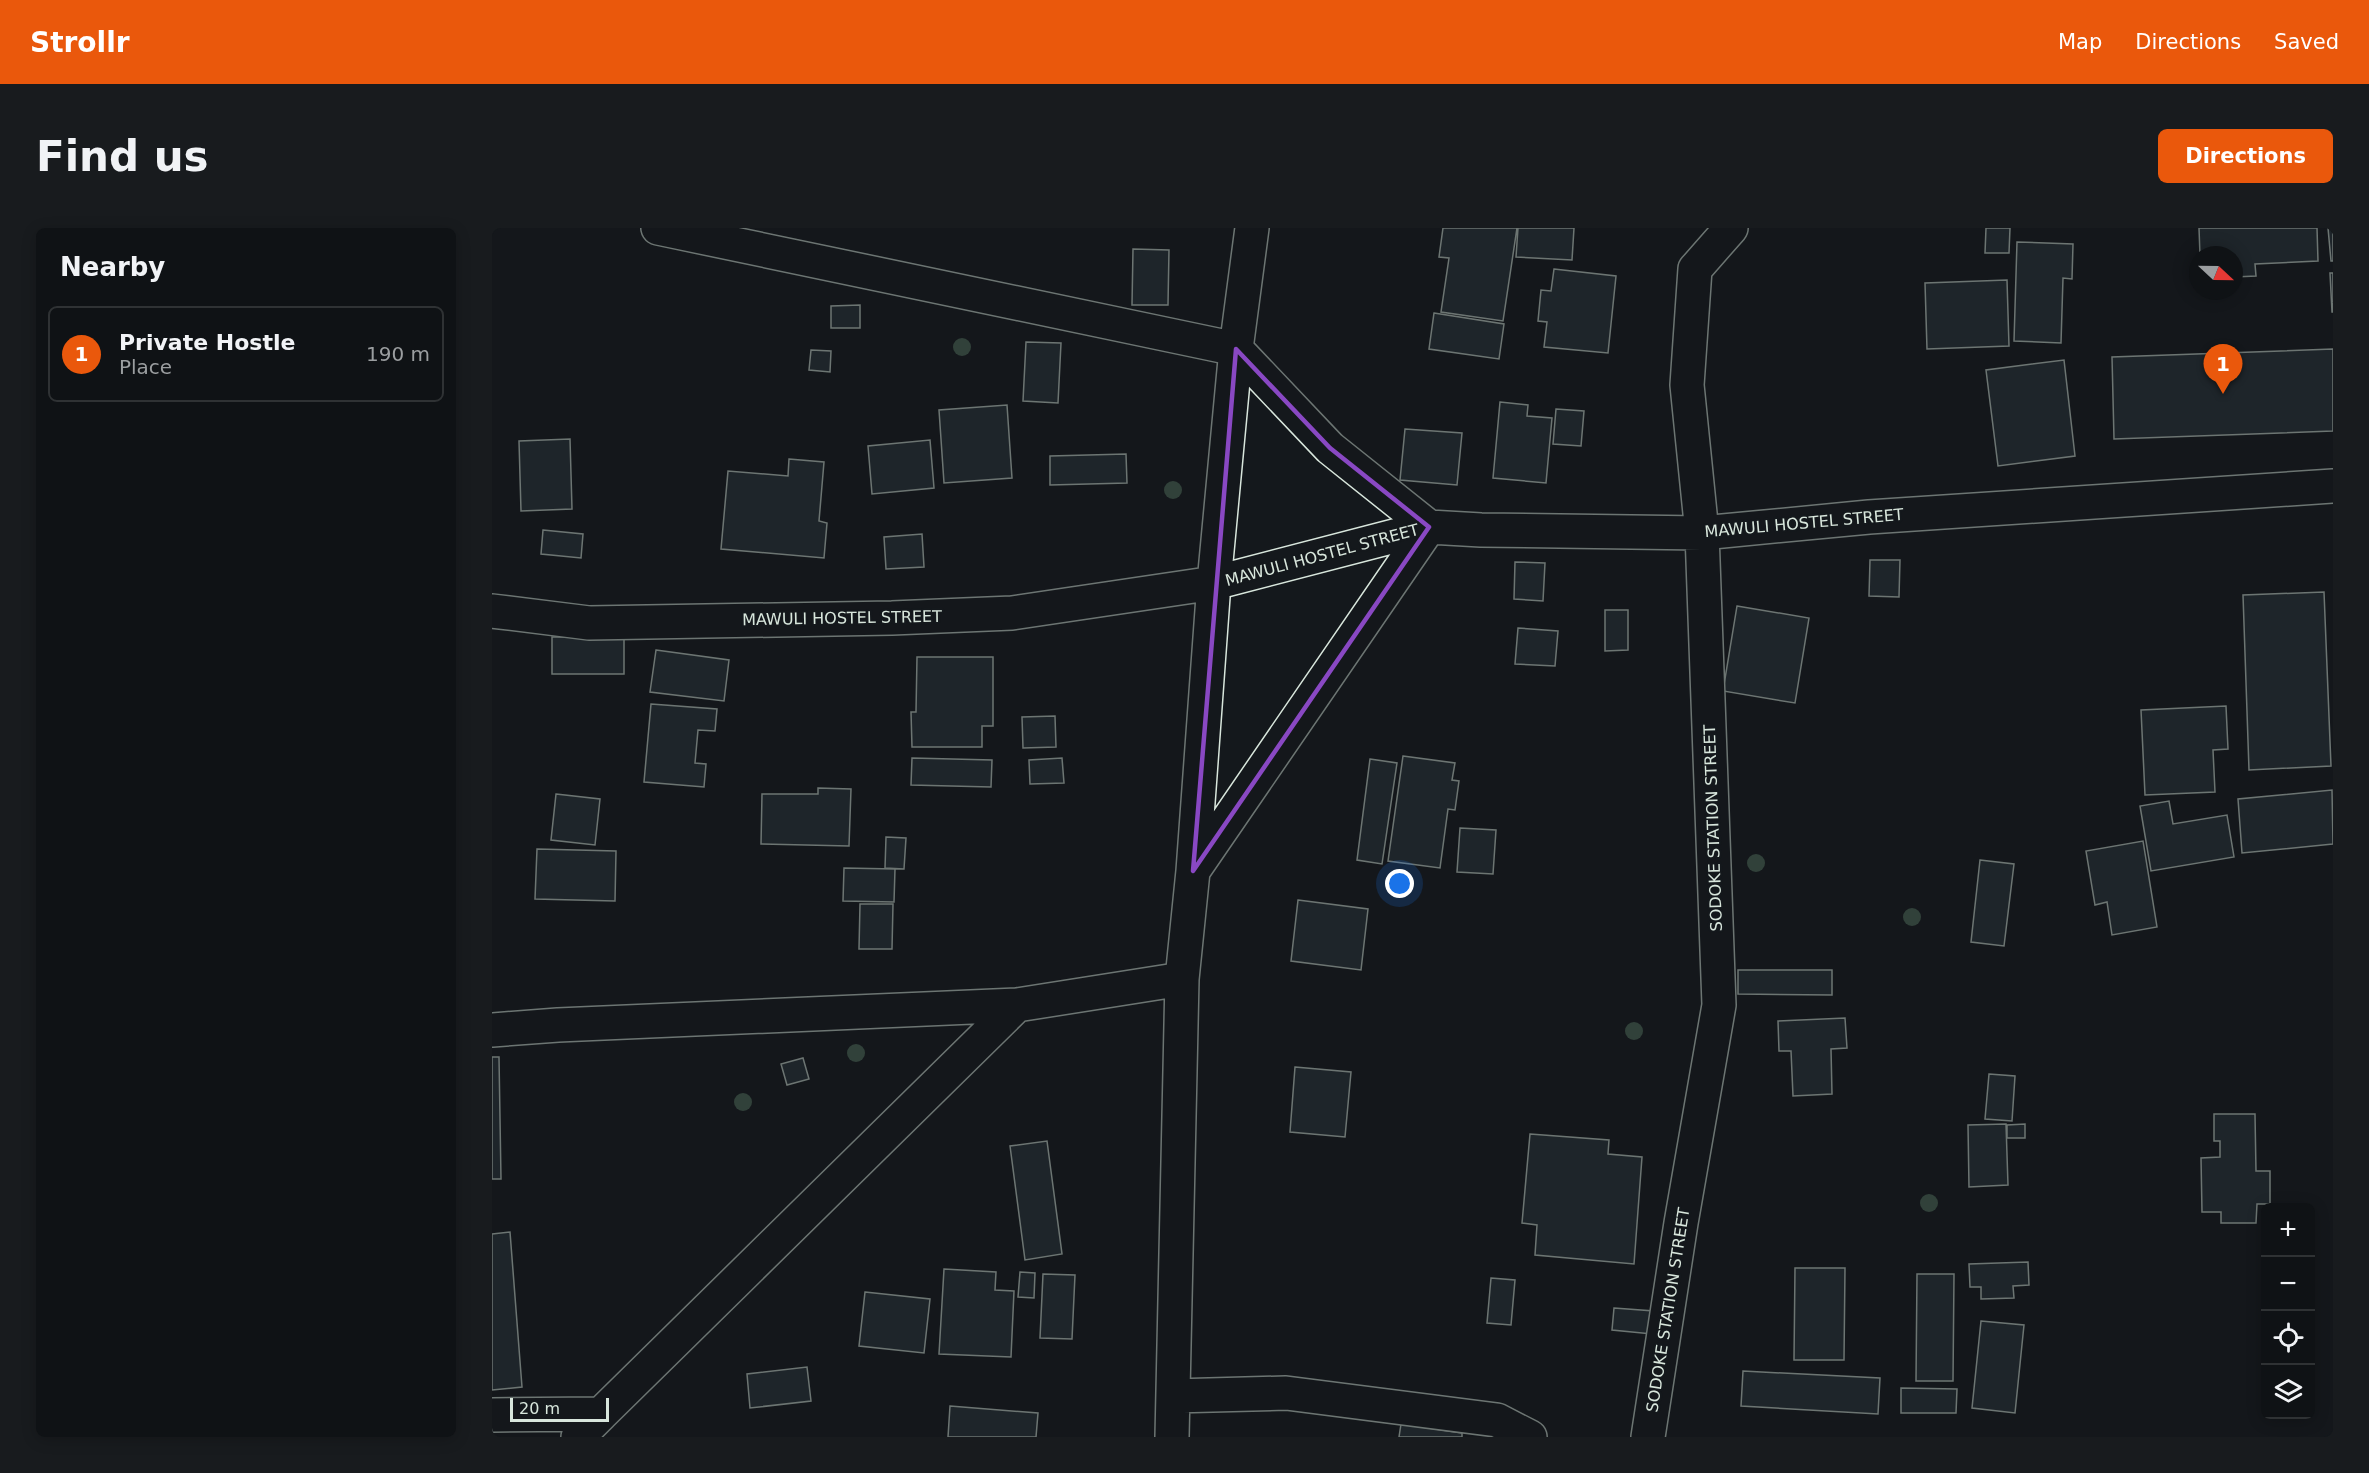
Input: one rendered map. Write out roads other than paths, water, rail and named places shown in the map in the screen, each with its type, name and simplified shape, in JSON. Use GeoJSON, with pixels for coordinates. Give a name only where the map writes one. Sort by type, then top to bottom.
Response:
{"type":"FeatureCollection","features":[{"type":"Feature","properties":{"kind":"street"},"geometry":{"type":"LineString","coordinates":[[658,228],[1236,349],[1330,448],[1429,527],[1193,871]]}},
{"type":"Feature","properties":{"kind":"street"},"geometry":{"type":"LineString","coordinates":[[1172,1437],[1182,979],[1193,871],[1214,583],[1236,349],[1252,228]]}},
{"type":"Feature","properties":{"kind":"street","name":"SODOKE STATION STREET"},"geometry":{"type":"LineString","coordinates":[[1648,1437],[1681,1223],[1719,1005],[1702,533],[1687,385],[1695,269],[1731,228]]}},
{"type":"Feature","properties":{"kind":"street","name":"MAWULI HOSTEL STREET"},"geometry":{"type":"LineString","coordinates":[[492,611],[589,623],[892,618],[1012,613],[1214,583],[1429,527],[1481,530],[1702,533],[1869,517],[2333,486]]}},
{"type":"Feature","properties":{"kind":"street"},"geometry":{"type":"LineString","coordinates":[[492,1030],[569,1024],[1017,1005],[1182,979]]}},
{"type":"Feature","properties":{"kind":"street"},"geometry":{"type":"LineString","coordinates":[[492,1415],[590,1426],[1017,1005]]}},
{"type":"Feature","properties":{"kind":"street"},"geometry":{"type":"LineString","coordinates":[[1173,1396],[1286,1393],[1497,1420],[1530,1437]]}},
{"type":"Feature","properties":{"kind":"place","name":"Private Hostle"},"geometry":{"type":"Point","coordinates":[2223,394]}}]}
